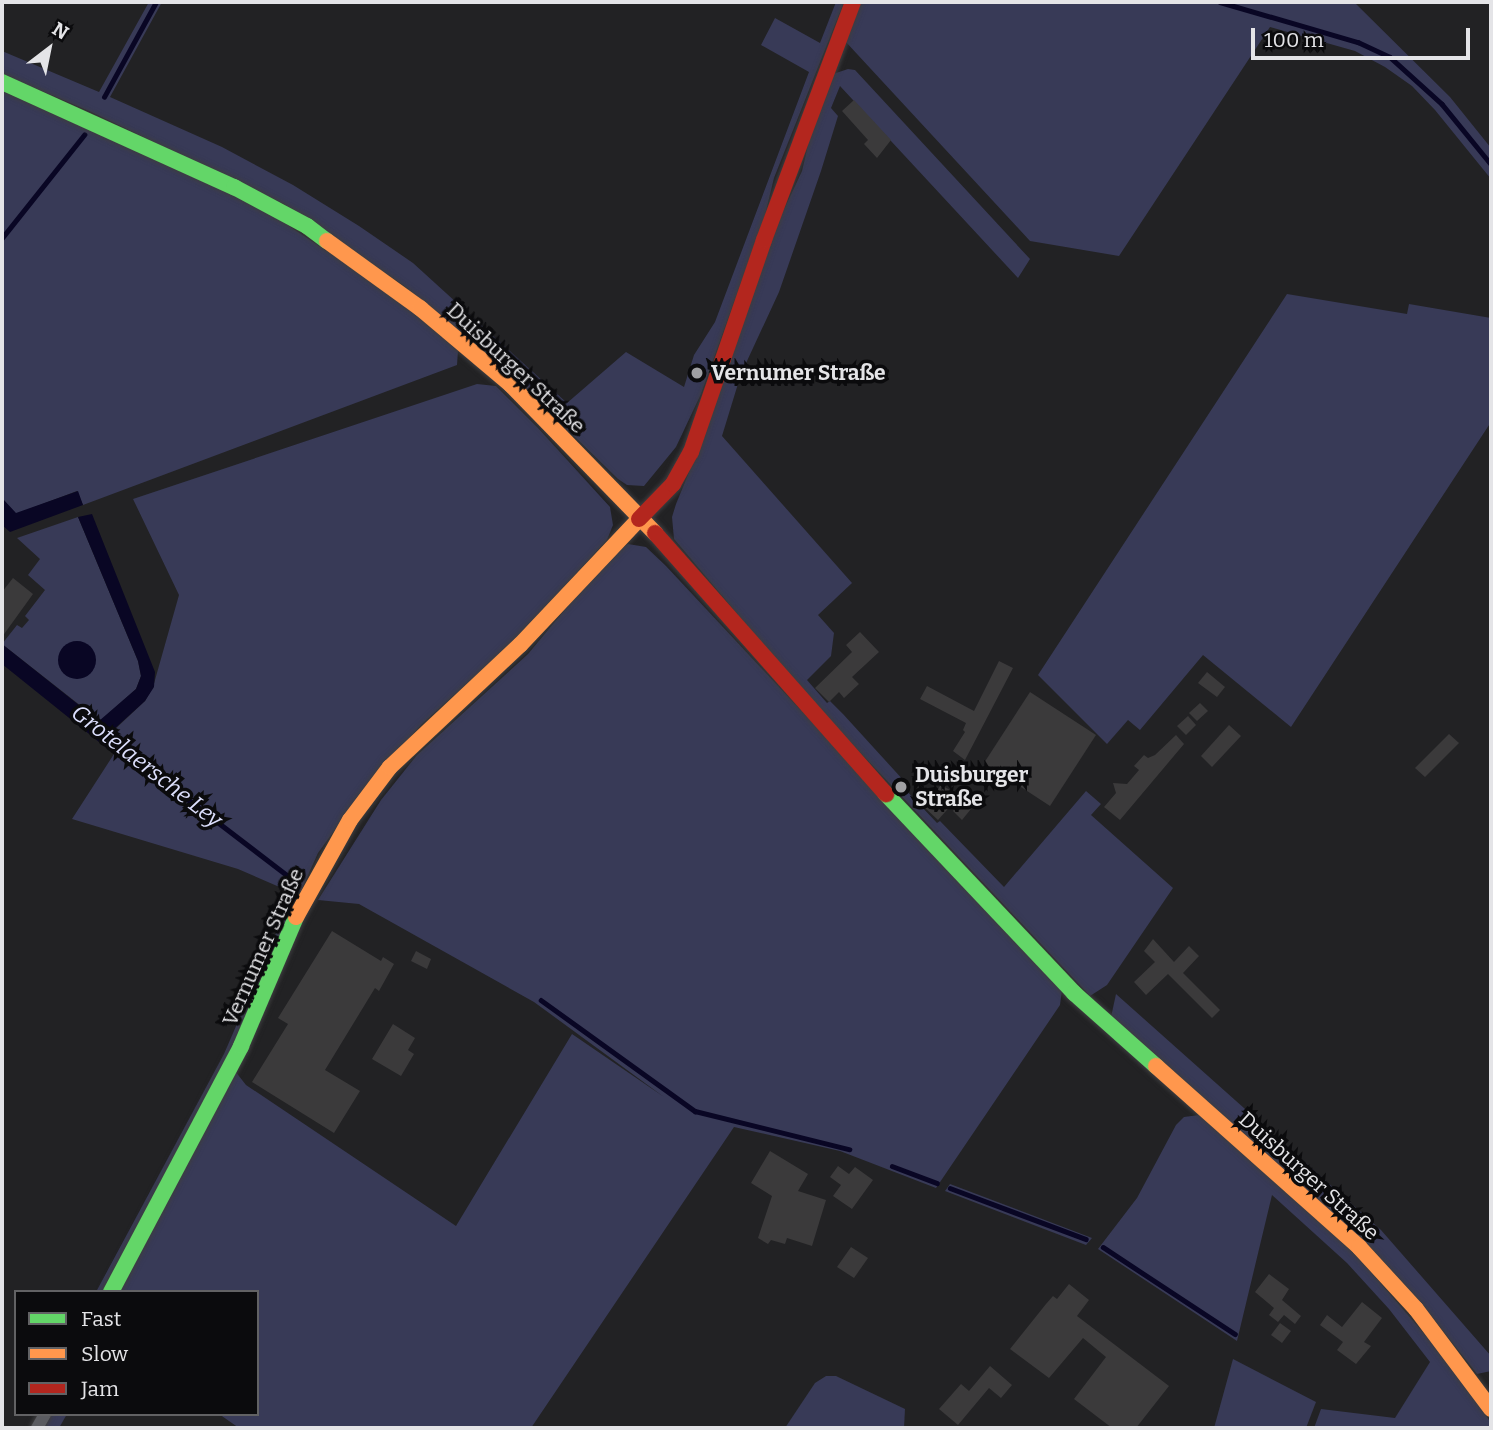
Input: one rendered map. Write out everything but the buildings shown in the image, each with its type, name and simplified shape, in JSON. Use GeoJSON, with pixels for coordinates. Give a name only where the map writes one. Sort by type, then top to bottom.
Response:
{"type":"FeatureCollection","features":[{"type":"Feature","properties":{"kind":"main road","name":"Vernumer Straße"},"geometry":{"type":"LineString","coordinates":[[112,1290],[241,1046],[303,901],[350,820],[390,767],[520,645],[673,484],[691,452],[764,240],[853,2]]}},
{"type":"Feature","properties":{"kind":"main road","name":"Duisburger Straße"},"geometry":{"type":"LineString","coordinates":[[2,82],[234,187],[307,226],[420,308],[511,385],[641,520],[891,800],[1074,993],[1359,1247],[1416,1309],[1491,1409]]}},
{"type":"Feature","properties":{"kind":"shaded area"},"geometry":{"type":"Polygon","coordinates":[[[149,2],[162,2],[110,97],[222,147],[293,185],[359,226],[413,263],[567,403],[626,352],[684,387],[694,355],[715,322],[809,72],[761,45],[775,18],[820,43],[836,2],[844,2],[774,178],[765,215],[701,394],[676,447],[644,486],[627,485],[618,479],[498,362],[403,285],[284,204],[89,111],[2,74],[2,51],[99,92],[149,2]]]}},
{"type":"Feature","properties":{"kind":"shaded area"},"geometry":{"type":"Polygon","coordinates":[[[860,2],[1354,2],[1450,97],[1491,148],[1491,179],[1435,110],[1412,86],[1385,67],[1355,51],[1270,27],[1119,256],[1030,241],[845,41],[860,2]]]}},
{"type":"Feature","properties":{"kind":"shaded area"},"geometry":{"type":"Polygon","coordinates":[[[848,69],[855,70],[1030,259],[1018,278],[840,86],[831,108],[838,116],[821,171],[779,292],[741,374],[722,436],[852,583],[818,615],[834,633],[831,656],[807,680],[827,703],[830,701],[843,714],[905,782],[902,786],[937,823],[940,821],[1004,887],[1086,791],[1101,804],[1091,815],[1173,888],[1107,985],[1090,996],[807,696],[674,539],[672,517],[676,504],[779,220],[802,171],[811,132],[833,74],[848,69]]]}},
{"type":"Feature","properties":{"kind":"shaded area"},"geometry":{"type":"Polygon","coordinates":[[[2,91],[215,186],[277,218],[390,293],[458,351],[457,365],[83,505],[77,491],[16,514],[2,498],[2,91]]]}},
{"type":"Feature","properties":{"kind":"shaded area"},"geometry":{"type":"Polygon","coordinates":[[[1287,294],[1407,314],[1409,304],[1491,318],[1491,422],[1291,727],[1203,655],[1140,730],[1128,720],[1107,744],[1038,675],[1287,294]]]}},
{"type":"Feature","properties":{"kind":"shaded area"},"geometry":{"type":"Polygon","coordinates":[[[477,384],[496,386],[538,428],[610,507],[613,525],[607,540],[515,640],[422,724],[375,775],[318,853],[301,891],[291,892],[238,869],[72,819],[114,754],[112,732],[145,701],[153,687],[179,595],[133,499],[477,384]]]}},
{"type":"Feature","properties":{"kind":"shaded area"},"geometry":{"type":"Polygon","coordinates":[[[78,491],[83,505],[10,532],[2,525],[2,498],[16,513],[78,491]]]}},
{"type":"Feature","properties":{"kind":"shaded area"},"geometry":{"type":"Polygon","coordinates":[[[92,514],[155,672],[154,687],[145,701],[112,731],[114,754],[2,664],[2,644],[99,721],[136,689],[141,676],[138,661],[78,517],[92,514]]]}},
{"type":"Feature","properties":{"kind":"shaded area"},"geometry":{"type":"Polygon","coordinates":[[[78,517],[138,661],[141,676],[136,689],[100,721],[2,644],[17,625],[22,628],[29,620],[25,616],[45,590],[28,575],[40,559],[17,538],[78,517]]]}},
{"type":"Feature","properties":{"kind":"shaded area"},"geometry":{"type":"Polygon","coordinates":[[[628,544],[646,547],[666,566],[1062,990],[1060,1005],[936,1188],[840,1151],[734,1127],[531,1428],[239,1428],[222,1416],[259,1416],[259,1290],[119,1290],[235,1071],[246,1085],[456,1226],[572,1034],[664,1097],[534,1002],[359,904],[318,900],[381,800],[417,755],[528,654],[607,559],[628,544]]]}},
{"type":"Feature","properties":{"kind":"shaded area"},"geometry":{"type":"Polygon","coordinates":[[[77,641],[90,647],[96,660],[90,673],[77,679],[64,673],[58,660],[64,647],[77,641]]]}},
{"type":"Feature","properties":{"kind":"shaded area"},"geometry":{"type":"Polygon","coordinates":[[[290,901],[294,906],[244,1026],[104,1290],[97,1290],[224,1054],[290,901]]]}},
{"type":"Feature","properties":{"kind":"shaded area"},"geometry":{"type":"Polygon","coordinates":[[[1116,994],[1381,1230],[1491,1356],[1491,1371],[1477,1374],[1424,1307],[1111,1017],[1116,994]]]}},
{"type":"Feature","properties":{"kind":"shaded area"},"geometry":{"type":"Polygon","coordinates":[[[1199,1115],[1356,1255],[1454,1368],[1491,1423],[1491,1428],[1314,1428],[1321,1409],[1395,1418],[1430,1362],[1389,1309],[1347,1263],[1272,1195],[1237,1341],[1098,1249],[1137,1198],[1176,1125],[1184,1117],[1199,1115]]]}},
{"type":"Feature","properties":{"kind":"shaded area"},"geometry":{"type":"Polygon","coordinates":[[[950,1184],[1092,1238],[1086,1245],[945,1191],[950,1184]]]}},
{"type":"Feature","properties":{"kind":"shaded area"},"geometry":{"type":"Polygon","coordinates":[[[1233,1359],[1316,1402],[1306,1428],[1214,1428],[1233,1359]]]}},
{"type":"Feature","properties":{"kind":"shaded area"},"geometry":{"type":"Polygon","coordinates":[[[826,1376],[836,1376],[905,1409],[904,1428],[785,1428],[815,1383],[826,1376]]]}},
{"type":"Feature","properties":{"kind":"shaded area"},"geometry":{"type":"Polygon","coordinates":[[[51,1416],[66,1416],[59,1428],[44,1428],[51,1416]]]}},
{"type":"Feature","properties":{"kind":"waterway","name":"Grotelaersche Ley"},"geometry":{"type":"LineString","coordinates":[[104,97],[156,2]]}},
{"type":"Feature","properties":{"kind":"waterway"},"geometry":{"type":"LineString","coordinates":[[1220,2],[1358,42],[1390,57],[1442,104],[1491,164]]}},
{"type":"Feature","properties":{"kind":"waterway","name":"Grotelaersche Ley"},"geometry":{"type":"LineString","coordinates":[[2,238],[84,135]]}},
{"type":"Feature","properties":{"kind":"waterway","name":"Grotelaersche Ley"},"geometry":{"type":"LineString","coordinates":[[109,739],[292,879]]}},
{"type":"Feature","properties":{"kind":"waterway","name":"Grotelaersche Ley"},"geometry":{"type":"LineString","coordinates":[[541,1000],[695,1111],[849,1149]]}},
{"type":"Feature","properties":{"kind":"waterway","name":"Grotelaersche Ley"},"geometry":{"type":"LineString","coordinates":[[892,1166],[937,1183]]}},
{"type":"Feature","properties":{"kind":"waterway","name":"Grotelaersche Ley"},"geometry":{"type":"LineString","coordinates":[[950,1188],[1086,1239]]}},
{"type":"Feature","properties":{"kind":"waterway","name":"Grotelaersche Ley"},"geometry":{"type":"LineString","coordinates":[[1103,1247],[1235,1334]]}},
{"type":"Feature","properties":{"kind":"traffic: fast"},"geometry":{"type":"LineString","coordinates":[[2,82],[234,187],[307,226],[327,241]]}},
{"type":"Feature","properties":{"kind":"traffic: fast"},"geometry":{"type":"LineString","coordinates":[[886,794],[1074,993],[1156,1066]]}},
{"type":"Feature","properties":{"kind":"traffic: fast"},"geometry":{"type":"LineString","coordinates":[[112,1290],[241,1046],[296,917]]}},
{"type":"Feature","properties":{"kind":"traffic: slow"},"geometry":{"type":"LineString","coordinates":[[327,241],[420,308],[511,385],[655,533]]}},
{"type":"Feature","properties":{"kind":"traffic: slow"},"geometry":{"type":"LineString","coordinates":[[296,917],[350,820],[390,767],[520,645],[639,519]]}},
{"type":"Feature","properties":{"kind":"traffic: slow"},"geometry":{"type":"LineString","coordinates":[[1156,1066],[1359,1247],[1416,1309],[1491,1409]]}},
{"type":"Feature","properties":{"kind":"traffic: jam"},"geometry":{"type":"LineString","coordinates":[[639,519],[673,484],[691,452],[764,240],[853,2]]}},
{"type":"Feature","properties":{"kind":"traffic: jam"},"geometry":{"type":"LineString","coordinates":[[655,533],[886,794]]}},
{"type":"Feature","properties":{"kind":"place","name":"Vernumer Straße"},"geometry":{"type":"Point","coordinates":[697,373]}},
{"type":"Feature","properties":{"kind":"place","name":"Duisburger Straße"},"geometry":{"type":"Point","coordinates":[901,787]}}]}
